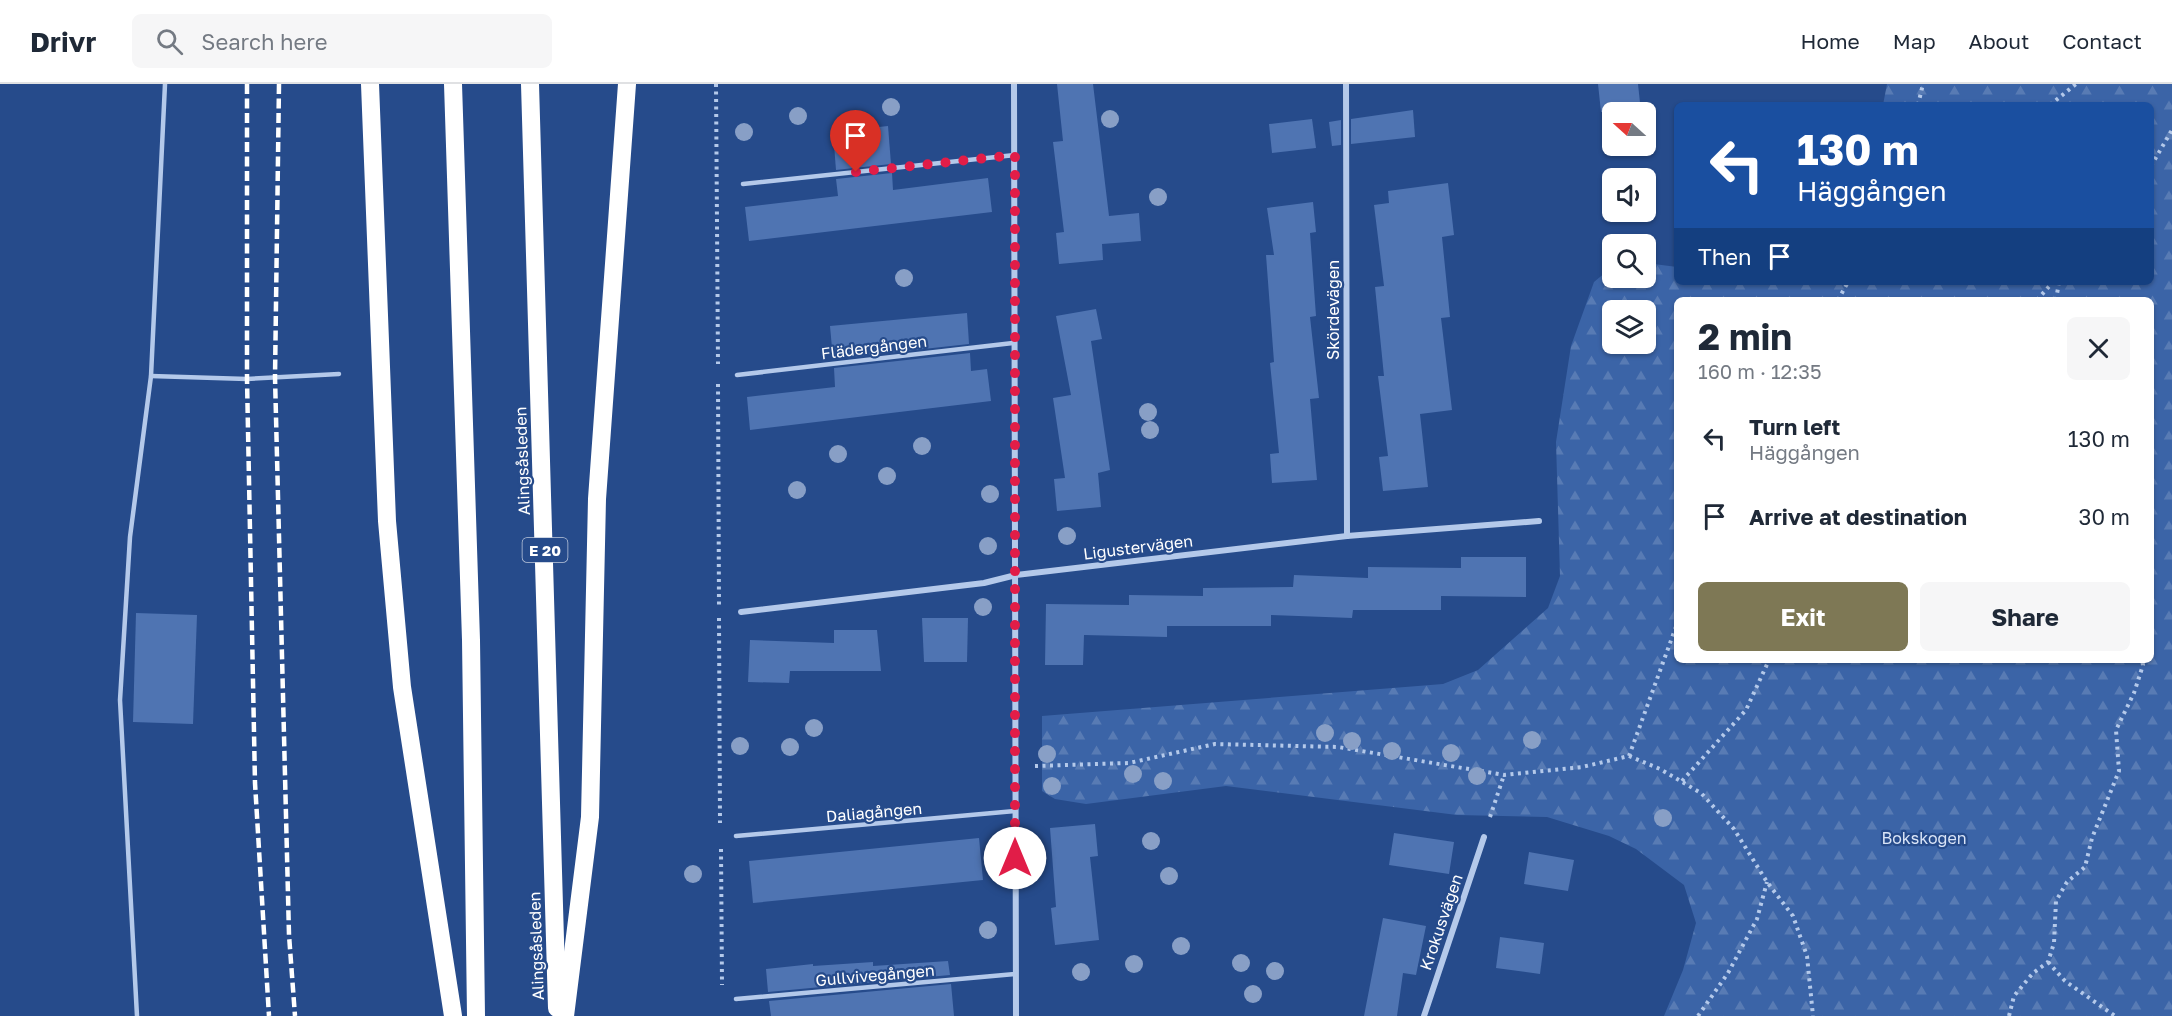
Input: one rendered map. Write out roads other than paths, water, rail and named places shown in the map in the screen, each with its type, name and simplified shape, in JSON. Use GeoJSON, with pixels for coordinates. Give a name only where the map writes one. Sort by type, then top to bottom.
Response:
{"type":"FeatureCollection","features":[{"type":"Feature","properties":{"kind":"highway"},"geometry":{"type":"LineString","coordinates":[[370,84],[387,521],[400,663],[453,1016]]}},
{"type":"Feature","properties":{"kind":"highway"},"geometry":{"type":"LineString","coordinates":[[453,84],[471,640],[476,1016]]}},
{"type":"Feature","properties":{"kind":"highway","name":"Alingsåsleden"},"geometry":{"type":"LineString","coordinates":[[530,84],[558,1016]]}},
{"type":"Feature","properties":{"kind":"highway"},"geometry":{"type":"LineString","coordinates":[[565,1016],[590,818],[597,499],[627,84]]}},
{"type":"Feature","properties":{"kind":"street"},"geometry":{"type":"LineString","coordinates":[[1014,84],[1016,1016]]}},
{"type":"Feature","properties":{"kind":"street","name":"Skördevägen"},"geometry":{"type":"LineString","coordinates":[[1346,84],[1347,536]]}},
{"type":"Feature","properties":{"kind":"street","name":"Ligustervägen"},"geometry":{"type":"LineString","coordinates":[[741,612],[984,583],[1016,575],[1347,536],[1539,521]]}},
{"type":"Feature","properties":{"kind":"street","name":"Krokusvägen"},"geometry":{"type":"LineString","coordinates":[[1424,1016],[1484,837]]}},
{"type":"Feature","properties":{"kind":"lane"},"geometry":{"type":"LineString","coordinates":[[137,1016],[120,700],[130,537],[151,376],[165,84]]}},
{"type":"Feature","properties":{"kind":"lane"},"geometry":{"type":"LineString","coordinates":[[743,184],[1015,155]]}},
{"type":"Feature","properties":{"kind":"lane","name":"Flädergången"},"geometry":{"type":"LineString","coordinates":[[737,375],[1013,343]]}},
{"type":"Feature","properties":{"kind":"lane"},"geometry":{"type":"LineString","coordinates":[[151,376],[247,379],[339,374]]}},
{"type":"Feature","properties":{"kind":"lane","name":"Daliagången"},"geometry":{"type":"LineString","coordinates":[[736,836],[1015,811]]}},
{"type":"Feature","properties":{"kind":"lane","name":"Gullvivegången"},"geometry":{"type":"LineString","coordinates":[[736,999],[1015,974]]}},
{"type":"Feature","properties":{"kind":"railway"},"geometry":{"type":"LineString","coordinates":[[247,84],[247,379],[255,783],[269,1016]]}},
{"type":"Feature","properties":{"kind":"railway"},"geometry":{"type":"LineString","coordinates":[[279,84],[275,377],[289,935],[295,1016]]}},
{"type":"Feature","properties":{"kind":"park label","name":"Bokskogen"},"geometry":{"type":"Point","coordinates":[1924,838]}}]}
